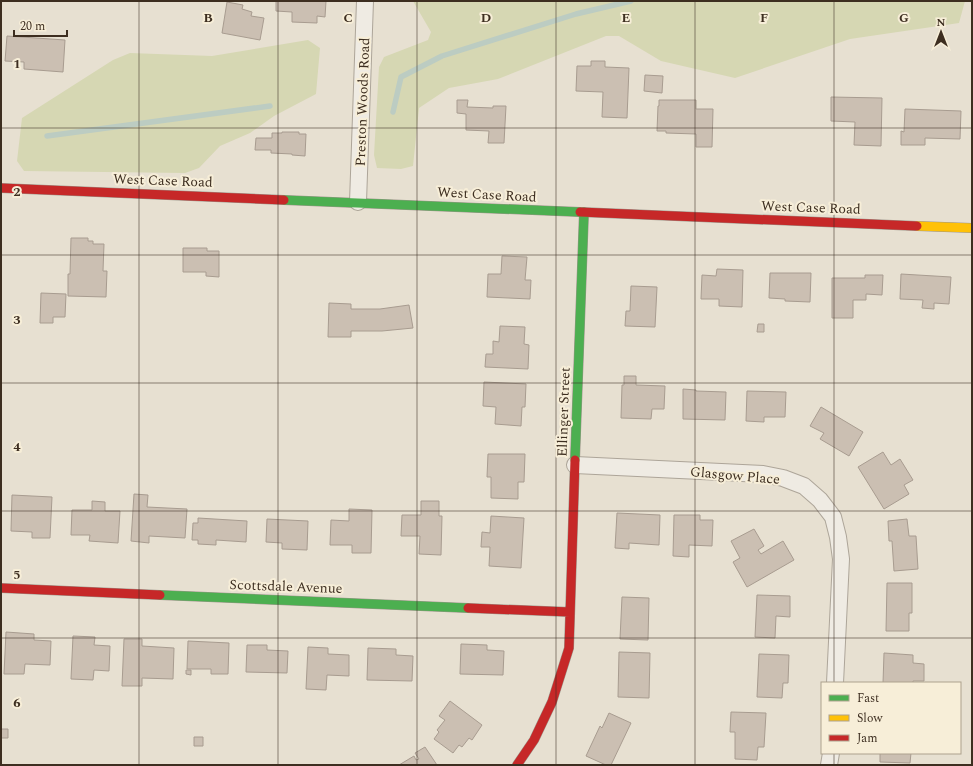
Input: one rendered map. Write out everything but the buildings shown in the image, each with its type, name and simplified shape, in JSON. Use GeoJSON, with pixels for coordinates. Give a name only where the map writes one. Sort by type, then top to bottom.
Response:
{"type":"FeatureCollection","features":[{"type":"Feature","properties":{"kind":"street","name":"Preston Woods Road"},"geometry":{"type":"LineString","coordinates":[[358,202],[365,1]]}},
{"type":"Feature","properties":{"kind":"street","name":"West Case Road"},"geometry":{"type":"LineString","coordinates":[[1,188],[972,228]]}},
{"type":"Feature","properties":{"kind":"street","name":"Ellinger Street"},"geometry":{"type":"LineString","coordinates":[[517,765],[534,740],[552,702],[568,648],[576,465],[584,212]]}},
{"type":"Feature","properties":{"kind":"street","name":"Glasgow Place"},"geometry":{"type":"LineString","coordinates":[[576,465],[763,474],[784,478],[804,486],[820,500],[833,517],[838,537],[841,559],[835,682]]}},
{"type":"Feature","properties":{"kind":"street","name":"Scottsdale Avenue"},"geometry":{"type":"LineString","coordinates":[[1,588],[570,612]]}},
{"type":"Feature","properties":{"kind":"street"},"geometry":{"type":"LineString","coordinates":[[828,765],[831,754]]}},
{"type":"Feature","properties":{"kind":"green space"},"geometry":{"type":"Polygon","coordinates":[[[413,1],[965,1],[959,23],[850,39],[735,78],[661,61],[619,36],[606,36],[498,79],[449,88],[419,108],[413,166],[401,169],[377,168],[374,155],[379,67],[384,57],[428,40],[431,32],[413,1]]]}},
{"type":"Feature","properties":{"kind":"green space"},"geometry":{"type":"Polygon","coordinates":[[[308,40],[320,48],[316,94],[274,116],[250,133],[220,146],[199,168],[185,173],[24,171],[17,161],[22,118],[113,60],[130,53],[212,56],[308,40]]]}},
{"type":"Feature","properties":{"kind":"waterway"},"geometry":{"type":"LineString","coordinates":[[393,112],[401,77],[442,56],[576,14],[631,1]]}},
{"type":"Feature","properties":{"kind":"waterway"},"geometry":{"type":"LineString","coordinates":[[47,136],[270,106]]}},
{"type":"Feature","properties":{"kind":"traffic: fast"},"geometry":{"type":"LineString","coordinates":[[284,200],[580,212]]}},
{"type":"Feature","properties":{"kind":"traffic: fast"},"geometry":{"type":"LineString","coordinates":[[575,460],[584,212]]}},
{"type":"Feature","properties":{"kind":"traffic: fast"},"geometry":{"type":"LineString","coordinates":[[160,595],[468,608]]}},
{"type":"Feature","properties":{"kind":"traffic: slow"},"geometry":{"type":"LineString","coordinates":[[917,226],[972,228]]}},
{"type":"Feature","properties":{"kind":"traffic: jam"},"geometry":{"type":"LineString","coordinates":[[1,188],[284,200]]}},
{"type":"Feature","properties":{"kind":"traffic: jam"},"geometry":{"type":"LineString","coordinates":[[580,212],[917,226]]}},
{"type":"Feature","properties":{"kind":"traffic: jam"},"geometry":{"type":"LineString","coordinates":[[517,765],[534,740],[552,702],[569,648],[575,460]]}},
{"type":"Feature","properties":{"kind":"traffic: jam"},"geometry":{"type":"LineString","coordinates":[[1,588],[160,595]]}},
{"type":"Feature","properties":{"kind":"traffic: jam"},"geometry":{"type":"LineString","coordinates":[[468,608],[570,612]]}}]}
